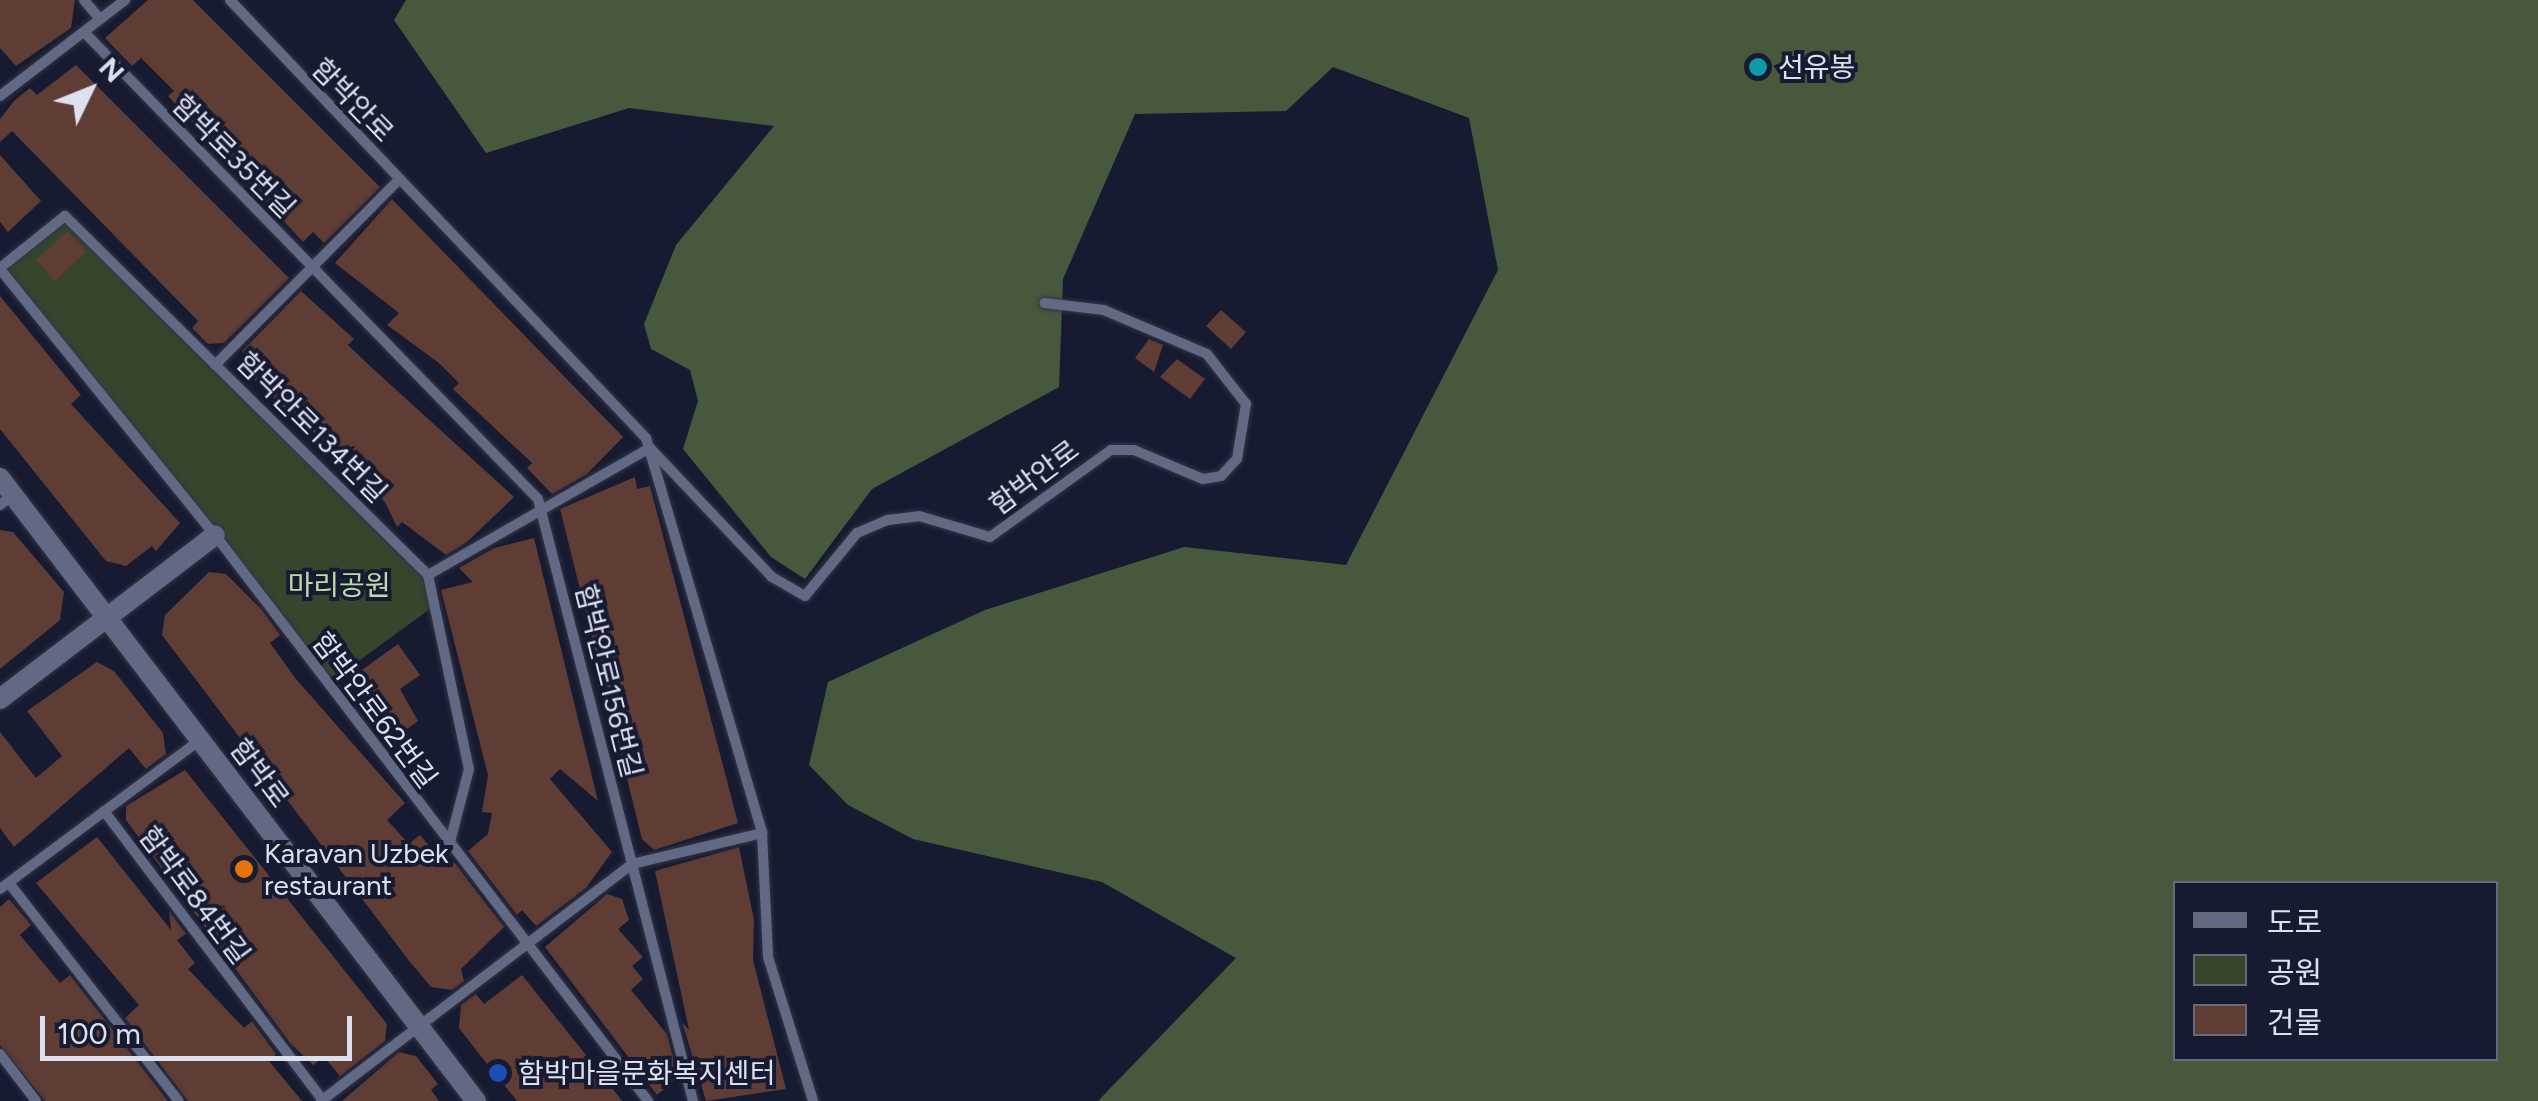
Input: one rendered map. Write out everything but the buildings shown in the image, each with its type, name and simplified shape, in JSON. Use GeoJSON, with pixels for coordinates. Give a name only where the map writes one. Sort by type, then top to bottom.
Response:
{"type":"FeatureCollection","features":[{"type":"Feature","properties":{"kind":"street","name":"함박로"},"geometry":{"type":"LineString","coordinates":[[4,493],[106,618],[476,1101]]}},
{"type":"Feature","properties":{"kind":"street"},"geometry":{"type":"LineString","coordinates":[[0,699],[215,535]]}},
{"type":"Feature","properties":{"kind":"lane"},"geometry":{"type":"LineString","coordinates":[[84,0],[100,19]]}},
{"type":"Feature","properties":{"kind":"lane"},"geometry":{"type":"LineString","coordinates":[[2,90],[125,0]]}},
{"type":"Feature","properties":{"kind":"lane","name":"함박안로"},"geometry":{"type":"LineString","coordinates":[[230,0],[790,594],[805,596],[857,533],[888,520],[919,516],[990,537],[1111,450],[1134,450],[1203,479],[1221,476],[1237,459],[1246,404],[1233,378],[1207,354],[1104,310],[1044,303]]}},
{"type":"Feature","properties":{"kind":"lane","name":"함박로35번길"},"geometry":{"type":"LineString","coordinates":[[84,32],[312,268]]}},
{"type":"Feature","properties":{"kind":"lane","name":"함박안로134번길"},"geometry":{"type":"LineString","coordinates":[[399,180],[215,365],[428,574]]}},
{"type":"Feature","properties":{"kind":"lane","name":"함박안로62번길"},"geometry":{"type":"LineString","coordinates":[[215,365],[65,216],[0,269],[215,535],[524,946],[648,1101]]}},
{"type":"Feature","properties":{"kind":"lane"},"geometry":{"type":"LineString","coordinates":[[312,268],[542,509]]}},
{"type":"Feature","properties":{"kind":"lane"},"geometry":{"type":"LineString","coordinates":[[449,846],[469,769],[428,574],[650,448]]}},
{"type":"Feature","properties":{"kind":"lane","name":"함박안로"},"geometry":{"type":"LineString","coordinates":[[650,448],[762,833],[768,957],[813,1101]]}},
{"type":"Feature","properties":{"kind":"lane","name":"함박안로156번길"},"geometry":{"type":"LineString","coordinates":[[542,509],[693,1101]]}},
{"type":"Feature","properties":{"kind":"lane"},"geometry":{"type":"LineString","coordinates":[[179,1101],[5,886],[200,740]]}},
{"type":"Feature","properties":{"kind":"lane","name":"함박로84번길"},"geometry":{"type":"LineString","coordinates":[[104,811],[322,1101]]}},
{"type":"Feature","properties":{"kind":"lane"},"geometry":{"type":"LineString","coordinates":[[322,1101],[632,864],[762,833]]}},
{"type":"Feature","properties":{"kind":"lane"},"geometry":{"type":"LineString","coordinates":[[0,1054],[36,1101]]}},
{"type":"Feature","properties":{"kind":"green space"},"geometry":{"type":"Polygon","coordinates":[[[406,0],[2538,0],[2538,1101],[1098,1101],[1236,958],[1102,882],[913,839],[848,805],[809,765],[828,682],[985,610],[1184,547],[1346,565],[1498,270],[1469,118],[1333,67],[1286,111],[1135,114],[1063,279],[1059,387],[872,489],[805,579],[771,557],[683,449],[698,401],[690,370],[651,349],[644,324],[676,245],[774,126],[629,108],[486,153],[394,20],[406,0]]]}},
{"type":"Feature","properties":{"kind":"green space","name":"마리공원"},"geometry":{"type":"Polygon","coordinates":[[[65,216],[428,575],[434,606],[327,684],[0,268],[65,216]]]}},
{"type":"Feature","properties":{"kind":"place","name":"선유봉"},"geometry":{"type":"Point","coordinates":[1758,67]}},
{"type":"Feature","properties":{"kind":"place","name":"Karavan Uzbek restaurant"},"geometry":{"type":"Point","coordinates":[244,869]}},
{"type":"Feature","properties":{"kind":"place","name":"함박마을문화복지센터"},"geometry":{"type":"Point","coordinates":[498,1073]}}]}
